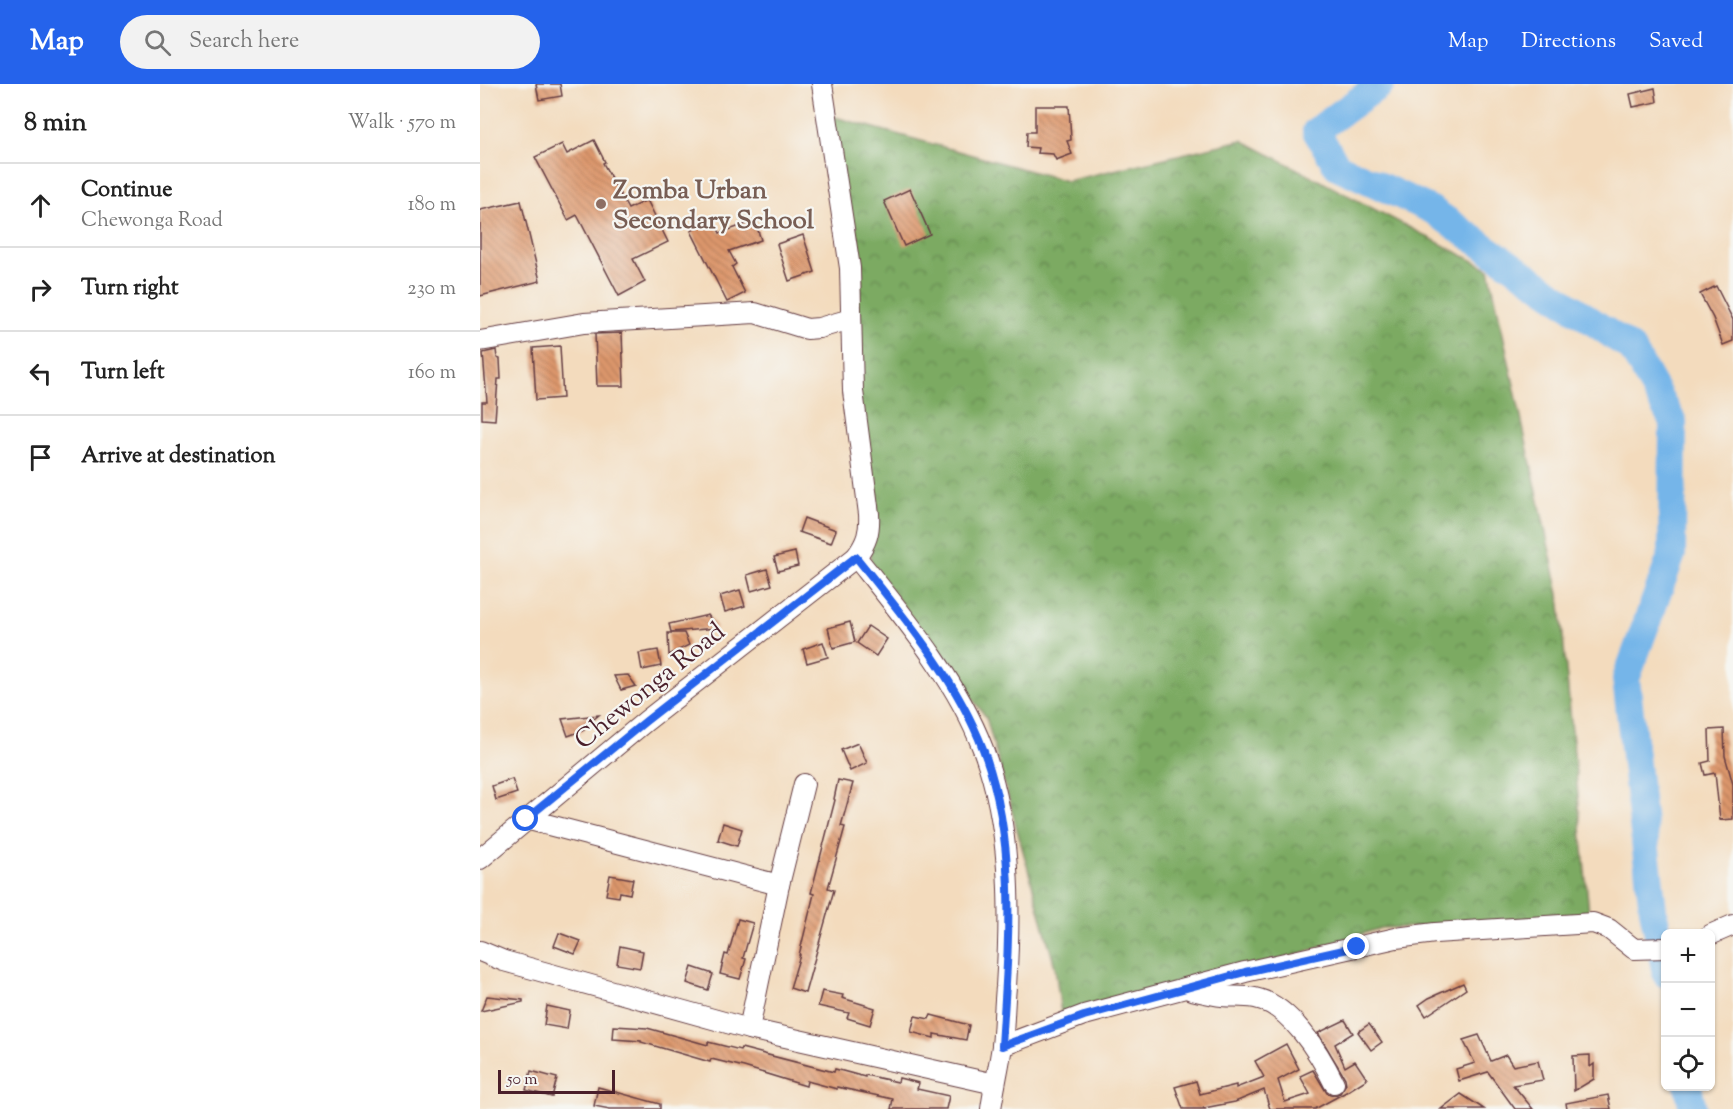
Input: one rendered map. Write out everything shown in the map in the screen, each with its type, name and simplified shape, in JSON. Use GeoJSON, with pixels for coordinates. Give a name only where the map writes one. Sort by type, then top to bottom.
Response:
{"type":"FeatureCollection","features":[{"type":"Feature","properties":{"kind":"street"},"geometry":{"type":"LineString","coordinates":[[822,84],[850,268],[853,391],[868,498],[870,529],[866,543],[856,557],[908,623],[960,700],[983,748],[992,776],[1004,836],[1009,938],[1002,1046],[991,1109]]}},
{"type":"Feature","properties":{"kind":"street"},"geometry":{"type":"LineString","coordinates":[[480,341],[584,323],[755,313],[807,329],[851,319]]}},
{"type":"Feature","properties":{"kind":"street","name":"Chewonga Road"},"geometry":{"type":"LineString","coordinates":[[480,859],[646,721],[856,557]]}},
{"type":"Feature","properties":{"kind":"street"},"geometry":{"type":"LineString","coordinates":[[749,1029],[779,885],[804,784]]}},
{"type":"Feature","properties":{"kind":"street"},"geometry":{"type":"LineString","coordinates":[[526,819],[779,885]]}},
{"type":"Feature","properties":{"kind":"street"},"geometry":{"type":"LineString","coordinates":[[1002,1046],[1084,1016],[1185,988],[1396,938],[1435,933],[1593,923],[1609,929],[1634,949],[1656,949]]}},
{"type":"Feature","properties":{"kind":"street"},"geometry":{"type":"LineString","coordinates":[[1715,932],[1733,925]]}},
{"type":"Feature","properties":{"kind":"street"},"geometry":{"type":"LineString","coordinates":[[480,951],[504,961],[749,1029],[995,1084]]}},
{"type":"Feature","properties":{"kind":"street"},"geometry":{"type":"LineString","coordinates":[[1185,988],[1224,997],[1256,998],[1269,1004],[1284,1015],[1311,1043],[1319,1053],[1334,1083]]}},
{"type":"Feature","properties":{"kind":"green space"},"geometry":{"type":"Polygon","coordinates":[[[831,116],[1067,181],[1242,140],[1489,269],[1559,594],[1590,923],[1381,928],[1063,1029],[1055,967],[986,717],[871,563],[831,116]]]}},
{"type":"Feature","properties":{"kind":"building"},"geometry":{"type":"Polygon","coordinates":[[[536,84],[560,84],[562,96],[539,100],[536,84]]]}},
{"type":"Feature","properties":{"kind":"building"},"geometry":{"type":"Polygon","coordinates":[[[1655,88],[1657,102],[1633,107],[1630,94],[1655,88]]]}},
{"type":"Feature","properties":{"kind":"building"},"geometry":{"type":"Polygon","coordinates":[[[1035,106],[1069,106],[1071,140],[1067,141],[1072,154],[1056,160],[1053,154],[1037,153],[1038,148],[1026,147],[1027,132],[1035,132],[1035,106]]]}},
{"type":"Feature","properties":{"kind":"building"},"geometry":{"type":"Polygon","coordinates":[[[594,140],[605,162],[603,163],[628,209],[647,200],[668,242],[633,259],[645,282],[619,296],[577,215],[568,220],[535,157],[562,144],[567,154],[594,140]]]}},
{"type":"Feature","properties":{"kind":"building"},"geometry":{"type":"Polygon","coordinates":[[[910,189],[930,234],[904,246],[884,201],[910,189]]]}},
{"type":"Feature","properties":{"kind":"building"},"geometry":{"type":"Polygon","coordinates":[[[521,201],[540,281],[480,296],[480,210],[521,201]]]}},
{"type":"Feature","properties":{"kind":"building"},"geometry":{"type":"Polygon","coordinates":[[[713,219],[720,233],[755,221],[761,240],[729,251],[736,264],[732,267],[745,293],[727,302],[691,231],[713,219]]]}},
{"type":"Feature","properties":{"kind":"building"},"geometry":{"type":"Polygon","coordinates":[[[803,235],[815,272],[789,281],[777,244],[803,235]]]}},
{"type":"Feature","properties":{"kind":"building"},"geometry":{"type":"Polygon","coordinates":[[[1716,286],[1733,320],[1733,341],[1723,345],[1713,318],[1700,294],[1716,286]]]}},
{"type":"Feature","properties":{"kind":"building"},"geometry":{"type":"Polygon","coordinates":[[[622,333],[624,386],[597,386],[595,334],[622,333]]]}},
{"type":"Feature","properties":{"kind":"building"},"geometry":{"type":"Polygon","coordinates":[[[560,346],[563,398],[536,400],[533,348],[560,346]]]}},
{"type":"Feature","properties":{"kind":"building"},"geometry":{"type":"Polygon","coordinates":[[[496,350],[497,358],[500,359],[501,379],[498,379],[495,420],[482,419],[482,402],[487,402],[483,353],[496,350]]]}},
{"type":"Feature","properties":{"kind":"building"},"geometry":{"type":"Polygon","coordinates":[[[804,518],[836,530],[831,543],[799,532],[804,518]]]}},
{"type":"Feature","properties":{"kind":"building"},"geometry":{"type":"Polygon","coordinates":[[[795,552],[798,566],[778,571],[774,557],[795,552]]]}},
{"type":"Feature","properties":{"kind":"building"},"geometry":{"type":"Polygon","coordinates":[[[767,569],[772,585],[751,591],[747,575],[767,569]]]}},
{"type":"Feature","properties":{"kind":"building"},"geometry":{"type":"Polygon","coordinates":[[[740,590],[745,606],[725,612],[720,596],[740,590]]]}},
{"type":"Feature","properties":{"kind":"building"},"geometry":{"type":"Polygon","coordinates":[[[708,615],[717,628],[671,632],[669,624],[708,615]]]}},
{"type":"Feature","properties":{"kind":"building"},"geometry":{"type":"Polygon","coordinates":[[[850,622],[855,642],[833,648],[828,628],[850,622]]]}},
{"type":"Feature","properties":{"kind":"building"},"geometry":{"type":"Polygon","coordinates":[[[868,626],[887,639],[876,656],[857,643],[868,626]]]}},
{"type":"Feature","properties":{"kind":"building"},"geometry":{"type":"Polygon","coordinates":[[[668,633],[684,633],[689,645],[669,655],[668,633]]]}},
{"type":"Feature","properties":{"kind":"building"},"geometry":{"type":"Polygon","coordinates":[[[823,642],[828,657],[807,663],[803,649],[823,642]]]}},
{"type":"Feature","properties":{"kind":"building"},"geometry":{"type":"Polygon","coordinates":[[[658,650],[661,666],[642,670],[639,653],[658,650]]]}},
{"type":"Feature","properties":{"kind":"building"},"geometry":{"type":"Polygon","coordinates":[[[628,675],[636,686],[621,690],[614,676],[628,675]]]}},
{"type":"Feature","properties":{"kind":"building"},"geometry":{"type":"Polygon","coordinates":[[[599,715],[583,728],[584,730],[568,736],[562,719],[599,715]]]}},
{"type":"Feature","properties":{"kind":"building"},"geometry":{"type":"Polygon","coordinates":[[[1724,729],[1725,756],[1733,784],[1733,819],[1720,820],[1715,773],[1705,775],[1702,763],[1710,761],[1709,730],[1724,729]]]}},
{"type":"Feature","properties":{"kind":"building"},"geometry":{"type":"Polygon","coordinates":[[[858,743],[867,763],[850,771],[841,750],[858,743]]]}},
{"type":"Feature","properties":{"kind":"building"},"geometry":{"type":"Polygon","coordinates":[[[512,779],[517,793],[496,800],[492,786],[512,779]]]}},
{"type":"Feature","properties":{"kind":"building"},"geometry":{"type":"Polygon","coordinates":[[[838,780],[853,783],[841,826],[845,827],[828,888],[834,890],[805,993],[790,988],[800,955],[814,894],[811,893],[838,780]]]}},
{"type":"Feature","properties":{"kind":"building"},"geometry":{"type":"Polygon","coordinates":[[[723,823],[742,829],[737,846],[718,840],[723,823]]]}},
{"type":"Feature","properties":{"kind":"building"},"geometry":{"type":"Polygon","coordinates":[[[610,875],[633,879],[630,894],[620,892],[619,897],[606,895],[610,875]]]}},
{"type":"Feature","properties":{"kind":"building"},"geometry":{"type":"Polygon","coordinates":[[[738,919],[753,923],[743,958],[746,959],[740,979],[720,974],[738,919]]]}},
{"type":"Feature","properties":{"kind":"building"},"geometry":{"type":"Polygon","coordinates":[[[559,933],[581,941],[575,954],[554,946],[559,933]]]}},
{"type":"Feature","properties":{"kind":"building"},"geometry":{"type":"Polygon","coordinates":[[[620,946],[643,951],[640,968],[617,964],[620,946]]]}},
{"type":"Feature","properties":{"kind":"building"},"geometry":{"type":"Polygon","coordinates":[[[692,967],[713,974],[708,990],[687,983],[692,967]]]}},
{"type":"Feature","properties":{"kind":"building"},"geometry":{"type":"Polygon","coordinates":[[[1463,983],[1466,989],[1426,1016],[1419,1005],[1463,983]]]}},
{"type":"Feature","properties":{"kind":"building"},"geometry":{"type":"Polygon","coordinates":[[[822,991],[843,995],[842,998],[875,1008],[870,1025],[847,1018],[849,1013],[818,1006],[822,991]]]}},
{"type":"Feature","properties":{"kind":"building"},"geometry":{"type":"Polygon","coordinates":[[[487,996],[523,1000],[523,1002],[481,1011],[487,996]]]}},
{"type":"Feature","properties":{"kind":"building"},"geometry":{"type":"Polygon","coordinates":[[[547,1006],[570,1011],[567,1029],[544,1025],[547,1006]]]}},
{"type":"Feature","properties":{"kind":"building"},"geometry":{"type":"Polygon","coordinates":[[[931,1015],[969,1025],[966,1040],[934,1034],[934,1038],[911,1032],[915,1016],[929,1019],[931,1015]]]}},
{"type":"Feature","properties":{"kind":"building"},"geometry":{"type":"Polygon","coordinates":[[[1345,1020],[1353,1033],[1335,1044],[1345,1067],[1355,1061],[1367,1079],[1348,1091],[1315,1109],[1270,1109],[1264,1090],[1235,1102],[1205,1109],[1183,1109],[1175,1087],[1196,1081],[1200,1094],[1236,1085],[1236,1088],[1264,1077],[1255,1061],[1286,1044],[1299,1069],[1278,1080],[1285,1102],[1310,1094],[1300,1076],[1313,1070],[1327,1093],[1334,1095],[1340,1093],[1346,1084],[1345,1078],[1318,1033],[1345,1020]]]}},
{"type":"Feature","properties":{"kind":"building"},"geometry":{"type":"Polygon","coordinates":[[[1369,1024],[1382,1042],[1371,1050],[1358,1032],[1369,1024]]]}},
{"type":"Feature","properties":{"kind":"building"},"geometry":{"type":"Polygon","coordinates":[[[614,1026],[647,1028],[708,1045],[708,1042],[740,1050],[741,1048],[834,1072],[835,1069],[898,1082],[899,1078],[919,1083],[917,1089],[949,1096],[946,1109],[891,1109],[893,1099],[807,1081],[806,1086],[744,1067],[711,1059],[710,1062],[641,1041],[613,1039],[614,1026]]]}},
{"type":"Feature","properties":{"kind":"building"},"geometry":{"type":"Polygon","coordinates":[[[1479,1035],[1491,1061],[1506,1055],[1513,1066],[1538,1061],[1543,1080],[1513,1085],[1533,1109],[1515,1109],[1488,1072],[1459,1081],[1456,1069],[1475,1063],[1463,1040],[1479,1035]]]}},
{"type":"Feature","properties":{"kind":"building"},"geometry":{"type":"Polygon","coordinates":[[[1590,1055],[1590,1067],[1594,1064],[1594,1079],[1574,1091],[1573,1056],[1590,1055]]]}},
{"type":"Feature","properties":{"kind":"building"},"geometry":{"type":"Polygon","coordinates":[[[531,1071],[557,1078],[552,1097],[526,1090],[531,1071]]]}},
{"type":"Feature","properties":{"kind":"building"},"geometry":{"type":"Polygon","coordinates":[[[598,1087],[660,1104],[660,1109],[610,1109],[594,1106],[598,1087]]]}},
{"type":"Feature","properties":{"kind":"building"},"geometry":{"type":"Polygon","coordinates":[[[1461,1094],[1484,1109],[1441,1109],[1461,1094]]]}},
{"type":"Feature","properties":{"kind":"building"},"geometry":{"type":"Polygon","coordinates":[[[1608,1095],[1611,1109],[1567,1109],[1566,1103],[1608,1095]]]}},
{"type":"Feature","properties":{"kind":"waterway"},"geometry":{"type":"LineString","coordinates":[[1381,84],[1316,131],[1337,166],[1432,210],[1632,349],[1673,422],[1672,554],[1626,679],[1653,910],[1661,949]]}},
{"type":"Feature","properties":{"kind":"waterway"},"geometry":{"type":"LineString","coordinates":[[1689,1091],[1693,1109]]}},
{"type":"Feature","properties":{"kind":"place","name":"Zomba Urban Secondary School"},"geometry":{"type":"Point","coordinates":[601,204]}},
{"type":"Feature","properties":{"kind":"route"},"geometry":{"type":"LineString","coordinates":[[526,819],[646,721],[856,557],[908,623],[960,700],[983,748],[992,776],[1004,836],[1009,912],[1002,1046],[1084,1016],[1245,972],[1357,947]]}}]}
